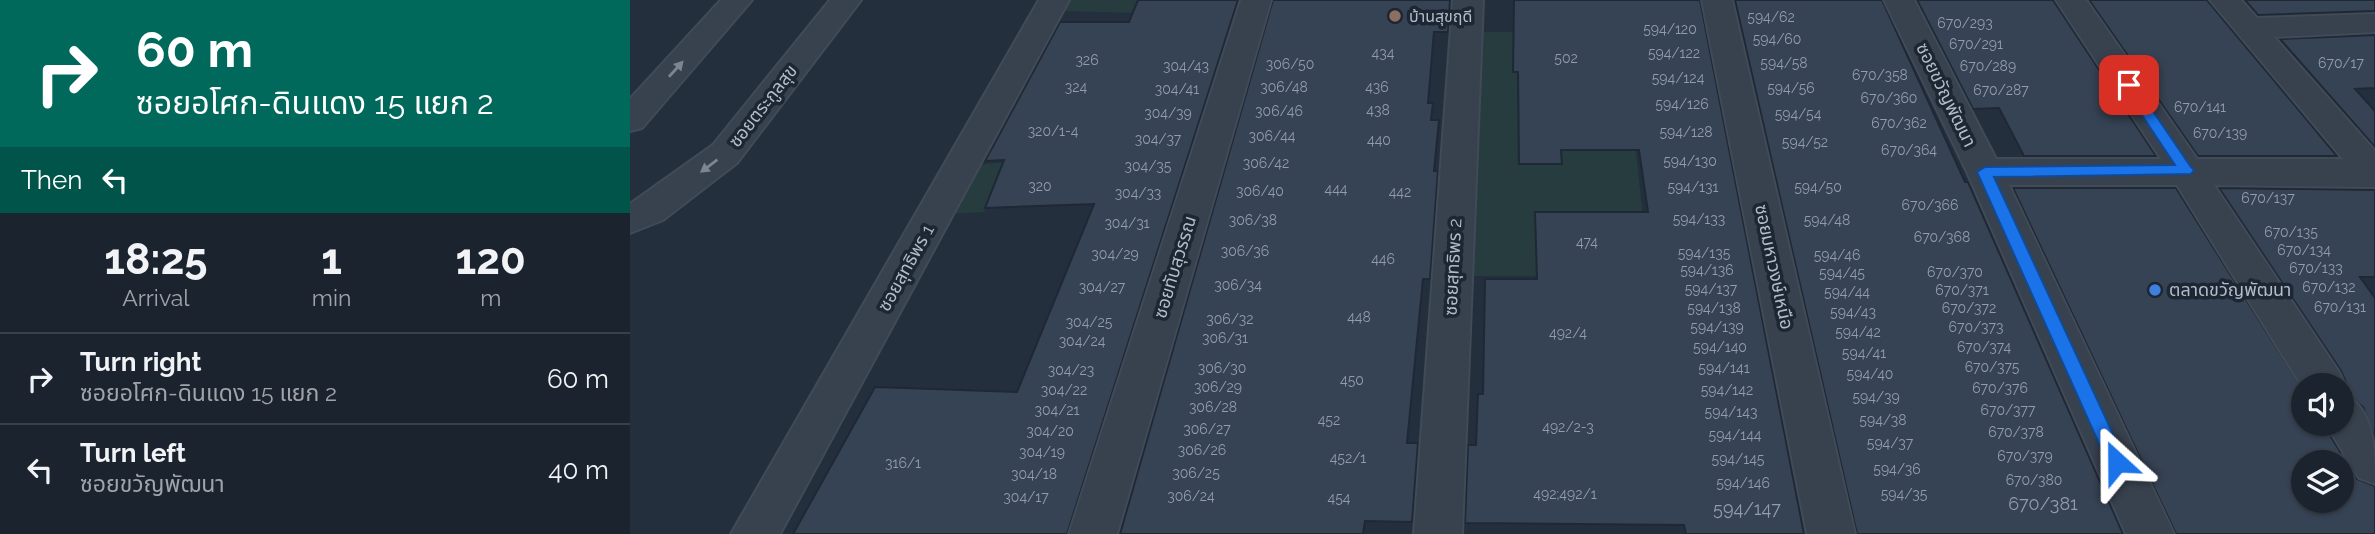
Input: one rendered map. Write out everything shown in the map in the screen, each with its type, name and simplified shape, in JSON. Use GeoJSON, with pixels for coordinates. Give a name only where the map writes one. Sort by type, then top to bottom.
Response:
{"type":"FeatureCollection","features":[{"type":"Feature","properties":{"kind":"street"},"geometry":{"type":"LineString","coordinates":[[630,120],[737,0]]}},
{"type":"Feature","properties":{"kind":"street","name":"ซอยตระกูลสุข"},"geometry":{"type":"LineString","coordinates":[[637,206],[725,154],[846,0]]}},
{"type":"Feature","properties":{"kind":"street","name":"ซอยสุทธิพร 1"},"geometry":{"type":"LineString","coordinates":[[755,534],[1054,0]]}},
{"type":"Feature","properties":{"kind":"street","name":"ซอยทับสุวรรณ"},"geometry":{"type":"LineString","coordinates":[[1093,534],[1256,0]]}},
{"type":"Feature","properties":{"kind":"street","name":"ซอยสุทธิพร 2"},"geometry":{"type":"LineString","coordinates":[[1438,534],[1468,0]]}},
{"type":"Feature","properties":{"kind":"street","name":"ซอยมหาวงษ์เหนือ"},"geometry":{"type":"LineString","coordinates":[[1717,0],[1831,534]]}},
{"type":"Feature","properties":{"kind":"street","name":"ซอยขวัญพัฒนา"},"geometry":{"type":"LineString","coordinates":[[1899,0],[1985,172],[2150,534]]}},
{"type":"Feature","properties":{"kind":"street"},"geometry":{"type":"LineString","coordinates":[[2071,0],[2186,170],[2316,373]]}},
{"type":"Feature","properties":{"kind":"street"},"geometry":{"type":"LineString","coordinates":[[2225,0],[2374,172]]}},
{"type":"Feature","properties":{"kind":"street"},"geometry":{"type":"LineString","coordinates":[[2250,28],[2375,23]]}},
{"type":"Feature","properties":{"kind":"street"},"geometry":{"type":"LineString","coordinates":[[1985,172],[2374,172]]}},
{"type":"Feature","properties":{"kind":"street"},"geometry":{"type":"LineString","coordinates":[[2354,431],[2375,464]]}},
{"type":"Feature","properties":{"kind":"green space"},"geometry":{"type":"Polygon","coordinates":[[[1065,0],[1144,0],[1140,13],[1060,11],[1065,0]]]}},
{"type":"Feature","properties":{"kind":"green space"},"geometry":{"type":"Polygon","coordinates":[[[1478,32],[1623,32],[1602,147],[1636,151],[1643,218],[1551,276],[1468,276],[1478,32]]]}},
{"type":"Feature","properties":{"kind":"green space"},"geometry":{"type":"Polygon","coordinates":[[[1007,162],[984,212],[946,214],[973,165],[1007,162]]]}},
{"type":"Feature","properties":{"kind":"building"},"geometry":{"type":"Polygon","coordinates":[[[1138,0],[1238,0],[1067,534],[793,534],[875,387],[1017,392],[1094,204],[985,208],[1004,160],[985,161],[1060,22],[1129,22],[1138,0]]]}},
{"type":"Feature","properties":{"kind":"building"},"geometry":{"type":"Polygon","coordinates":[[[1273,0],[1450,0],[1448,32],[1434,32],[1428,103],[1433,103],[1431,120],[1439,120],[1434,171],[1438,171],[1430,279],[1423,279],[1407,443],[1418,443],[1412,522],[1365,521],[1363,534],[1120,534],[1273,0]]]}},
{"type":"Feature","properties":{"kind":"building"},"geometry":{"type":"Polygon","coordinates":[[[1514,0],[1700,0],[1804,534],[1686,534],[1684,525],[1465,523],[1468,445],[1476,445],[1478,394],[1483,394],[1485,279],[1537,279],[1535,212],[1648,212],[1639,150],[1561,150],[1562,164],[1519,164],[1518,72],[1513,72],[1514,0]]]}},
{"type":"Feature","properties":{"kind":"building"},"geometry":{"type":"Polygon","coordinates":[[[1735,0],[1882,0],[1965,182],[1968,182],[2123,534],[1857,534],[1735,0]]]}},
{"type":"Feature","properties":{"kind":"building"},"geometry":{"type":"Polygon","coordinates":[[[1917,0],[2053,0],[2156,156],[2024,156],[1999,108],[1973,109],[1917,0]]]}},
{"type":"Feature","properties":{"kind":"building"},"geometry":{"type":"Polygon","coordinates":[[[2089,0],[2207,0],[2337,156],[2198,156],[2089,0]]]}},
{"type":"Feature","properties":{"kind":"building"},"geometry":{"type":"Polygon","coordinates":[[[2245,0],[2375,0],[2375,11],[2258,15],[2245,0]]]}},
{"type":"Feature","properties":{"kind":"building"},"geometry":{"type":"Polygon","coordinates":[[[2375,35],[2375,88],[2355,89],[2375,111],[2375,147],[2280,39],[2375,35]]]}},
{"type":"Feature","properties":{"kind":"building","name":"ตลาดขวัญพัฒนา"},"geometry":{"type":"Polygon","coordinates":[[[2013,188],[2176,188],[2292,373],[2291,436],[2330,436],[2339,450],[2291,450],[2291,513],[2354,513],[2354,474],[2357,479],[2375,486],[2375,534],[2176,534],[2013,188]]]}},
{"type":"Feature","properties":{"kind":"building"},"geometry":{"type":"Polygon","coordinates":[[[2219,188],[2375,190],[2375,277],[2360,277],[2375,298],[2375,438],[2363,407],[2354,400],[2354,373],[2341,371],[2219,188]]]}},
{"type":"Feature","properties":{"kind":"place","name":"บ้านสุขฤดี"},"geometry":{"type":"Point","coordinates":[1395,16]}},
{"type":"Feature","properties":{"kind":"place","name":"ตลาดขวัญพัฒนา"},"geometry":{"type":"Point","coordinates":[2155,290]}},
{"type":"Feature","properties":{"kind":"route"},"geometry":{"type":"LineString","coordinates":[[2117,462],[1985,172],[2186,170],[2129,85]]}}]}
